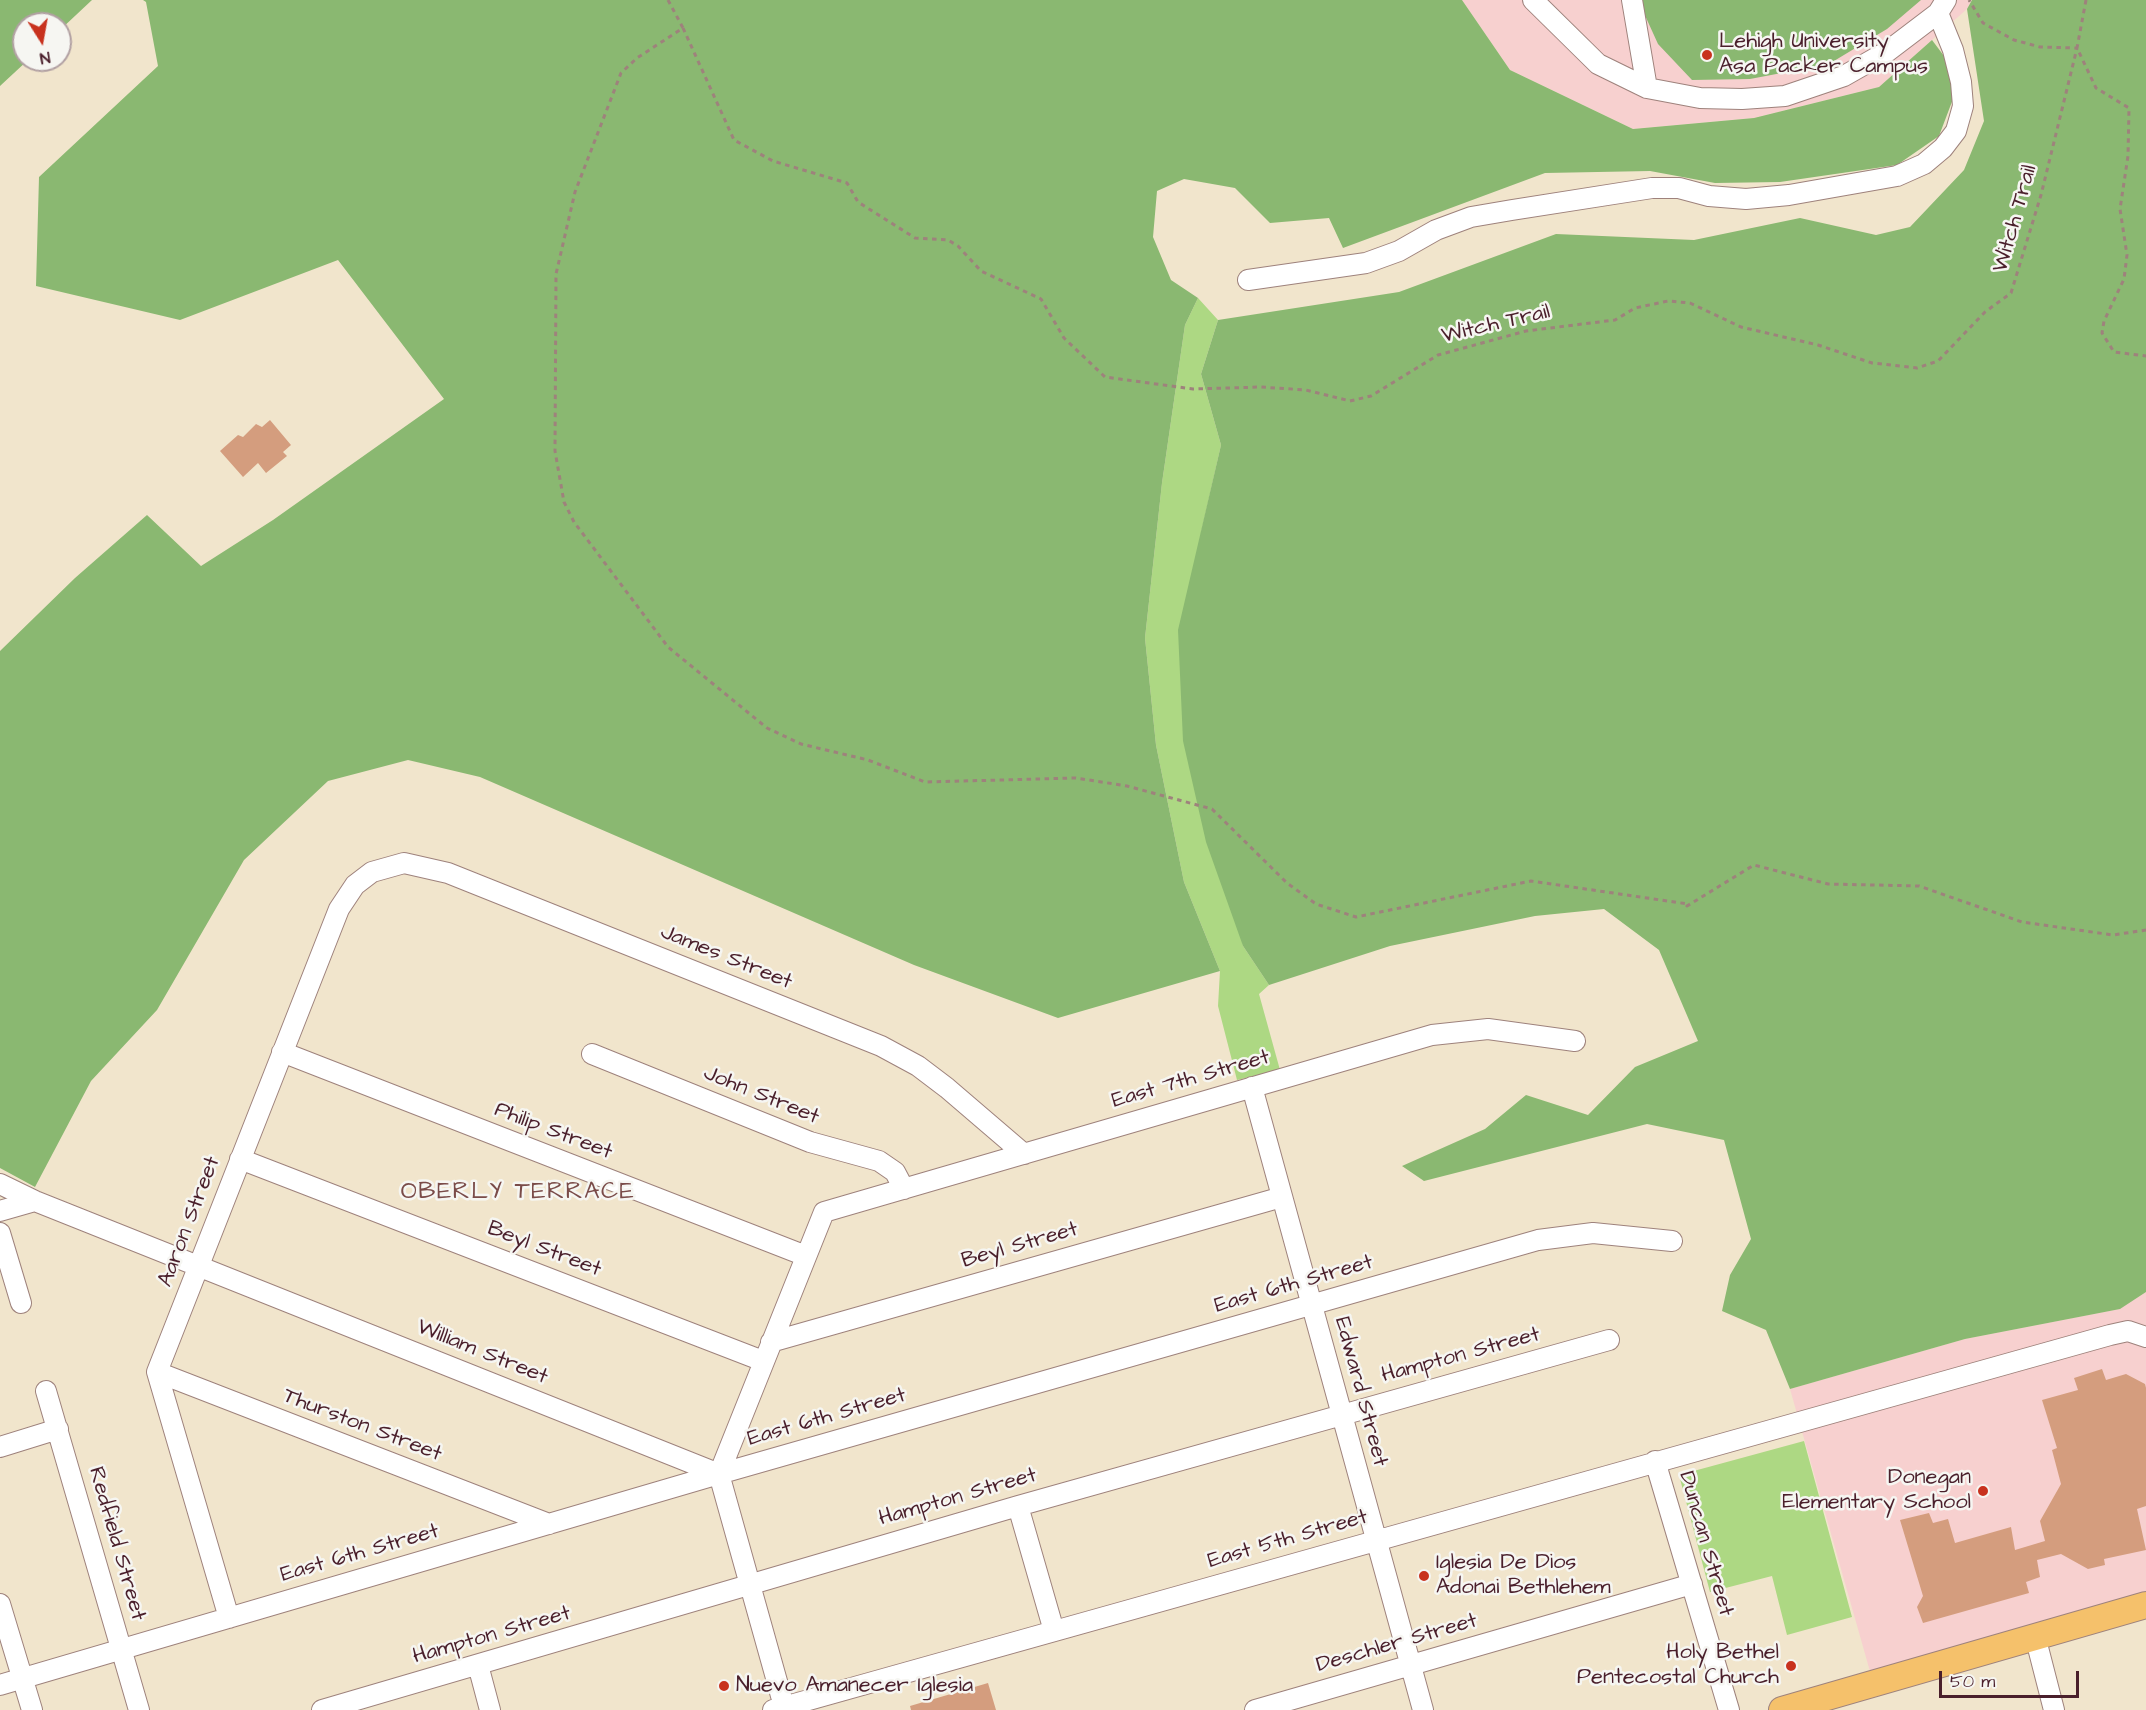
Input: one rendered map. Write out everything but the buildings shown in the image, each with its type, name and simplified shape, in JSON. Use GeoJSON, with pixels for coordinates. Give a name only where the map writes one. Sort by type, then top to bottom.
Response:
{"type":"FeatureCollection","features":[{"type":"Feature","properties":{"kind":"main road"},"geometry":{"type":"LineString","coordinates":[[1782,1710],[2146,1605]]}},
{"type":"Feature","properties":{"kind":"street"},"geometry":{"type":"LineString","coordinates":[[1248,280],[1366,263],[1399,251],[1436,230],[1471,218],[1512,210],[1652,188],[1679,188],[1709,196],[1746,199],[1789,195],[1897,176],[1924,164],[1943,148],[1956,131],[1963,106],[1961,82],[1942,6],[1888,51],[1844,76],[1785,96],[1742,99],[1700,98],[1647,88],[1598,64],[1533,0]]}},
{"type":"Feature","properties":{"kind":"street"},"geometry":{"type":"LineString","coordinates":[[1632,0],[1647,88]]}},
{"type":"Feature","properties":{"kind":"street","name":"James Street"},"geometry":{"type":"LineString","coordinates":[[382,867],[417,864],[448,873],[881,1046],[918,1066],[1024,1154]]}},
{"type":"Feature","properties":{"kind":"street","name":"Aaron Street"},"geometry":{"type":"LineString","coordinates":[[157,1372],[339,909],[355,885],[382,867]]}},
{"type":"Feature","properties":{"kind":"street","name":"East 7th Street"},"geometry":{"type":"LineString","coordinates":[[806,1256],[824,1212],[1450,1031],[1488,1029],[1575,1041]]}},
{"type":"Feature","properties":{"kind":"street","name":"Philip Street"},"geometry":{"type":"LineString","coordinates":[[282,1052],[806,1256]]}},
{"type":"Feature","properties":{"kind":"street","name":"John Street"},"geometry":{"type":"LineString","coordinates":[[592,1054],[810,1142],[879,1161],[896,1172],[904,1189]]}},
{"type":"Feature","properties":{"kind":"street","name":"Edward Street"},"geometry":{"type":"LineString","coordinates":[[1252,1087],[1423,1710]]}},
{"type":"Feature","properties":{"kind":"street","name":"Beyl Street"},"geometry":{"type":"LineString","coordinates":[[240,1159],[764,1361]]}},
{"type":"Feature","properties":{"kind":"street","name":"William Street"},"geometry":{"type":"LineString","coordinates":[[0,1184],[35,1201],[719,1474]]}},
{"type":"Feature","properties":{"kind":"street","name":"Beyl Street"},"geometry":{"type":"LineString","coordinates":[[771,1342],[1282,1197]]}},
{"type":"Feature","properties":{"kind":"street"},"geometry":{"type":"LineString","coordinates":[[0,1211],[35,1201]]}},
{"type":"Feature","properties":{"kind":"street"},"geometry":{"type":"LineString","coordinates":[[0,1233],[21,1303]]}},
{"type":"Feature","properties":{"kind":"street","name":"East 6th Street"},"geometry":{"type":"LineString","coordinates":[[0,1685],[719,1474],[1556,1236],[1593,1233],[1672,1241]]}},
{"type":"Feature","properties":{"kind":"street"},"geometry":{"type":"LineString","coordinates":[[781,1709],[750,1584],[719,1474],[806,1256]]}},
{"type":"Feature","properties":{"kind":"street","name":"East 5th Street"},"geometry":{"type":"LineString","coordinates":[[781,1709],[1655,1461],[2123,1332],[2146,1337]]}},
{"type":"Feature","properties":{"kind":"street","name":"Hampton Street"},"geometry":{"type":"LineString","coordinates":[[322,1710],[1018,1506],[1609,1340]]}},
{"type":"Feature","properties":{"kind":"street"},"geometry":{"type":"LineString","coordinates":[[157,1372],[229,1618]]}},
{"type":"Feature","properties":{"kind":"street","name":"Thurston Street"},"geometry":{"type":"LineString","coordinates":[[157,1372],[549,1524]]}},
{"type":"Feature","properties":{"kind":"street","name":"Redfield Street"},"geometry":{"type":"LineString","coordinates":[[46,1391],[139,1710]]}},
{"type":"Feature","properties":{"kind":"street"},"geometry":{"type":"LineString","coordinates":[[0,1447],[58,1429]]}},
{"type":"Feature","properties":{"kind":"street","name":"Duncan Street"},"geometry":{"type":"LineString","coordinates":[[1655,1461],[1729,1710]]}},
{"type":"Feature","properties":{"kind":"street"},"geometry":{"type":"LineString","coordinates":[[1018,1506],[1054,1631]]}},
{"type":"Feature","properties":{"kind":"street","name":"Deschler Street"},"geometry":{"type":"LineString","coordinates":[[1255,1710],[1692,1584]]}},
{"type":"Feature","properties":{"kind":"street"},"geometry":{"type":"LineString","coordinates":[[0,1604],[32,1710]]}},
{"type":"Feature","properties":{"kind":"street"},"geometry":{"type":"LineString","coordinates":[[2035,1636],[2054,1710]]}},
{"type":"Feature","properties":{"kind":"street"},"geometry":{"type":"LineString","coordinates":[[478,1665],[490,1710]]}},
{"type":"Feature","properties":{"kind":"path","name":"Witch Trail"},"geometry":{"type":"LineString","coordinates":[[668,0],[734,140],[773,161],[838,178],[847,183],[858,202],[915,238],[948,240],[958,246],[981,271],[1041,299],[1064,338],[1105,377],[1193,389],[1261,387],[1306,390],[1350,401],[1371,396],[1438,355],[1526,331],[1616,320],[1635,308],[1668,300],[1690,303],[1741,327],[1818,345],[1872,363],[1917,368],[1938,361],[1985,312],[2012,293],[2041,195],[2078,48],[2086,0]]}},
{"type":"Feature","properties":{"kind":"path"},"geometry":{"type":"LineString","coordinates":[[1969,0],[1983,23],[2014,40],[2040,47],[2078,48],[2096,88],[2129,108],[2128,156],[2120,209],[2127,255],[2124,279],[2104,321],[2102,333],[2114,352],[2146,356]]}},
{"type":"Feature","properties":{"kind":"path"},"geometry":{"type":"LineString","coordinates":[[683,28],[637,58],[621,73],[575,192],[556,274],[555,451],[564,502],[574,522],[668,647],[767,728],[801,744],[868,760],[925,782],[1076,778],[1127,786],[1212,809],[1287,883],[1316,904],[1356,917],[1531,881],[1688,904],[1687,906],[1754,865],[1828,884],[1919,886],[2022,922],[2113,935],[2146,930]]}},
{"type":"Feature","properties":{"kind":"shaded area","name":"Lehigh University Asa Packer Campus"},"geometry":{"type":"Polygon","coordinates":[[[1462,0],[1972,0],[1967,9],[1879,87],[1754,118],[1633,129],[1510,70],[1462,0]]]}},
{"type":"Feature","properties":{"kind":"shaded area","name":"Donegan Elementary School"},"geometry":{"type":"Polygon","coordinates":[[[2146,1292],[2146,1594],[1871,1675],[1790,1389],[1965,1339],[2119,1309],[2146,1292]]]}},
{"type":"Feature","properties":{"kind":"green space"},"geometry":{"type":"Polygon","coordinates":[[[0,0],[92,0],[72,19],[72,12],[12,12],[12,72],[15,72],[0,86],[0,0]]]}},
{"type":"Feature","properties":{"kind":"green space"},"geometry":{"type":"Polygon","coordinates":[[[143,0],[1462,0],[1510,70],[1633,129],[1754,118],[1879,87],[1932,40],[1944,56],[1956,91],[1939,136],[1897,165],[1780,182],[1715,183],[1650,171],[1545,173],[1343,248],[1329,218],[1270,223],[1235,188],[1184,179],[1157,191],[1153,237],[1171,280],[1198,298],[1185,325],[1162,483],[1145,638],[1156,745],[1184,882],[1220,971],[1058,1018],[914,965],[480,777],[408,760],[328,781],[244,860],[157,1010],[91,1081],[35,1187],[0,1168],[0,651],[75,578],[147,515],[201,566],[273,520],[444,399],[338,260],[180,320],[36,286],[39,177],[158,66],[146,2],[143,0]]]}},
{"type":"Feature","properties":{"kind":"green space"},"geometry":{"type":"Polygon","coordinates":[[[1641,0],[1921,0],[1887,29],[1829,64],[1750,79],[1692,80],[1658,44],[1643,11],[1641,0]]]}},
{"type":"Feature","properties":{"kind":"green space"},"geometry":{"type":"Polygon","coordinates":[[[1972,0],[2146,0],[2146,1292],[2120,1309],[1965,1339],[1790,1389],[1766,1330],[1722,1311],[1730,1275],[1751,1239],[1724,1140],[1647,1124],[1424,1181],[1402,1166],[1485,1129],[1526,1095],[1588,1115],[1635,1067],[1698,1041],[1659,950],[1604,909],[1535,916],[1390,946],[1269,985],[1243,946],[1206,842],[1183,741],[1178,630],[1221,445],[1201,374],[1218,320],[1399,292],[1556,234],[1694,240],[1800,218],[1876,235],[1910,227],[1964,170],[1984,121],[1967,9],[1972,0]]]}},
{"type":"Feature","properties":{"kind":"green space"},"geometry":{"type":"Polygon","coordinates":[[[1198,298],[1218,320],[1201,374],[1221,445],[1201,533],[1243,946],[1269,985],[1259,994],[1280,1070],[1237,1080],[1218,1006],[1220,971],[1184,882],[1156,745],[1145,638],[1162,483],[1185,325],[1198,298]]]}},
{"type":"Feature","properties":{"kind":"green space"},"geometry":{"type":"Polygon","coordinates":[[[1804,1441],[1852,1617],[1787,1635],[1772,1576],[1710,1592],[1679,1475],[1804,1441]]]}},
{"type":"Feature","properties":{"kind":"place","name":"Lehigh University Asa Packer Campus"},"geometry":{"type":"Point","coordinates":[1707,55]}},
{"type":"Feature","properties":{"kind":"place","name":"Donegan Elementary School"},"geometry":{"type":"Point","coordinates":[1983,1491]}},
{"type":"Feature","properties":{"kind":"place","name":"Iglesia De Dios Adonai Bethlehem"},"geometry":{"type":"Point","coordinates":[1424,1576]}},
{"type":"Feature","properties":{"kind":"place","name":"Holy Bethel Pentecostal Church"},"geometry":{"type":"Point","coordinates":[1791,1666]}},
{"type":"Feature","properties":{"kind":"place","name":"Nuevo Amanecer Iglesia"},"geometry":{"type":"Point","coordinates":[724,1686]}},
{"type":"Feature","properties":{"kind":"district","name":"OBERLY TERRACE"},"geometry":{"type":"Point","coordinates":[518,1193]}}]}
